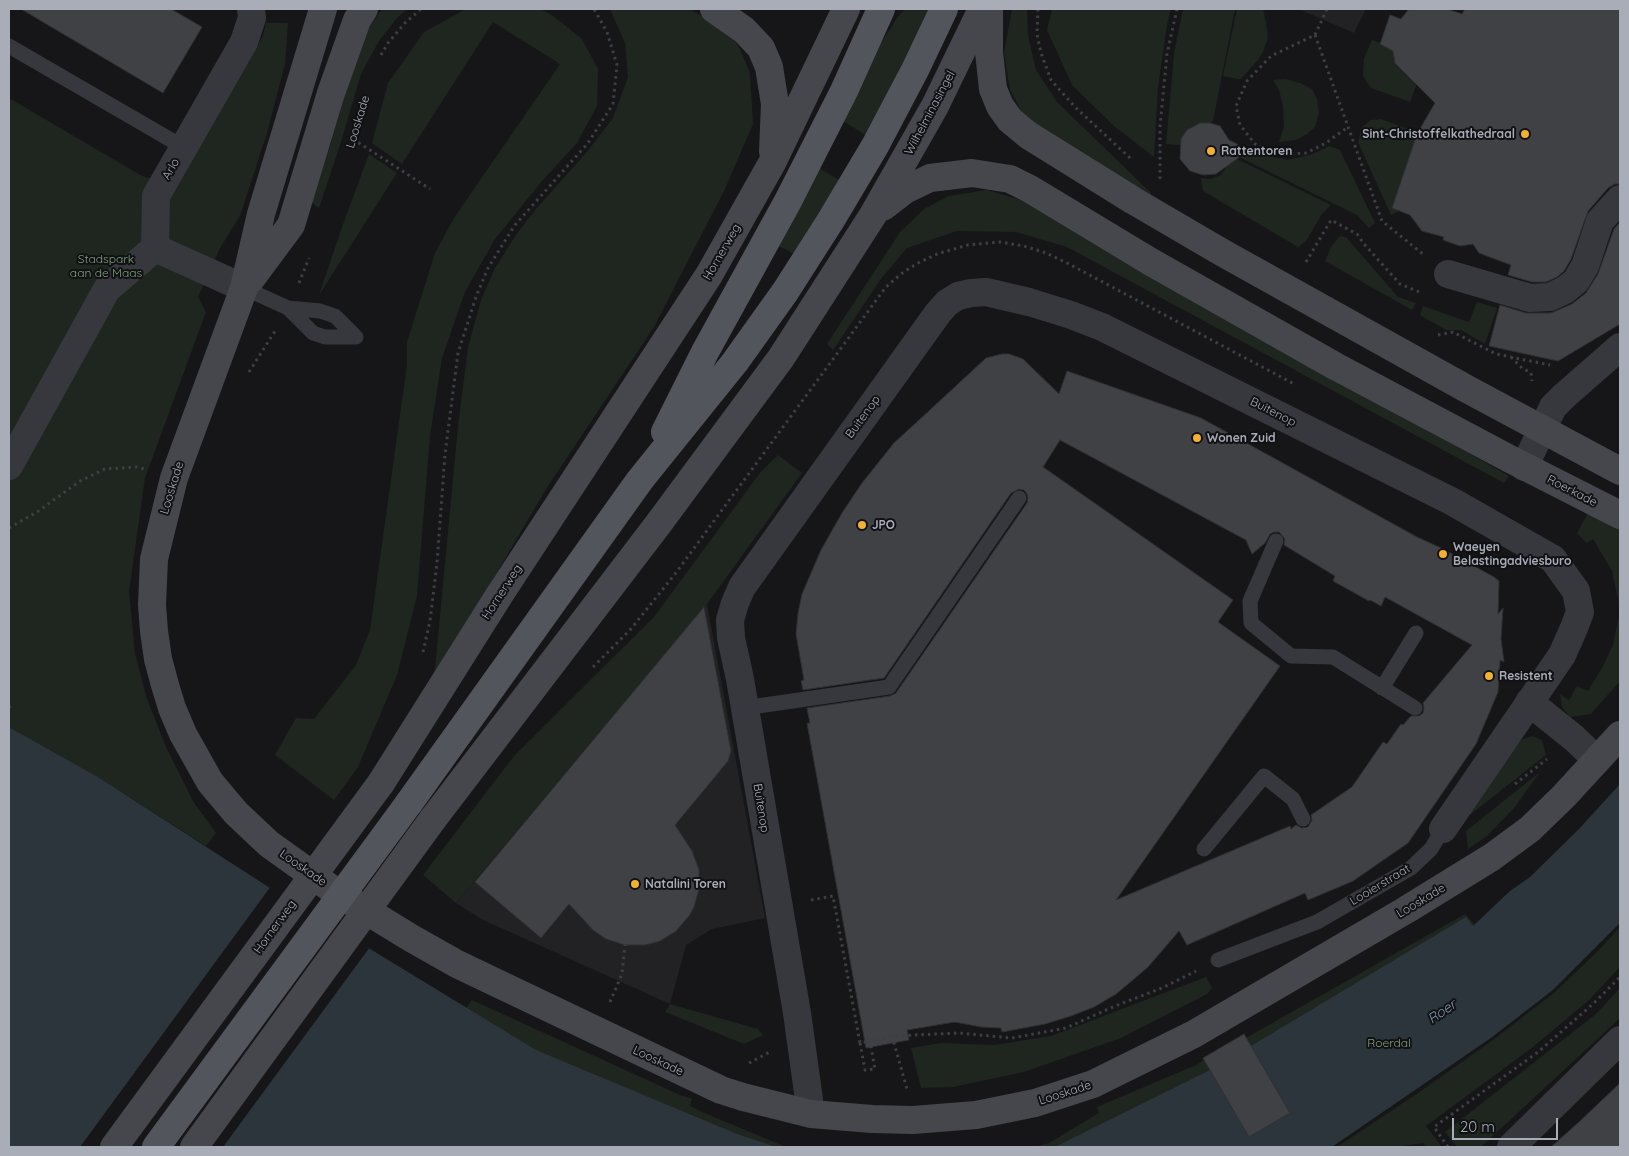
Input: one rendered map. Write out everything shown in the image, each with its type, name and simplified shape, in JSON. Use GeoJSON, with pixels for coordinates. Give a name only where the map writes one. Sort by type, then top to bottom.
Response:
{"type":"FeatureCollection","features":[{"type":"Feature","properties":{"kind":"main road","name":"Looskade"},"geometry":{"type":"LineString","coordinates":[[323,9],[261,214],[244,288],[174,478],[154,558],[152,605],[158,659],[172,708],[195,758],[210,782],[236,813],[269,844],[336,892],[457,964],[721,1090],[767,1104],[811,1114],[872,1119],[913,1120],[976,1115],[1035,1103],[1093,1084],[1194,1034],[1406,910],[1492,857],[1530,829],[1564,796],[1620,735]]}},
{"type":"Feature","properties":{"kind":"main road","name":"Looskade"},"geometry":{"type":"LineString","coordinates":[[244,288],[291,225],[332,93],[357,20],[364,9]]}},
{"type":"Feature","properties":{"kind":"main road"},"geometry":{"type":"LineString","coordinates":[[714,9],[744,30],[760,48],[768,67],[775,104],[772,164]]}},
{"type":"Feature","properties":{"kind":"main road","name":"Hornerweg"},"geometry":{"type":"LineString","coordinates":[[114,1147],[381,783],[500,594],[709,275],[772,164],[846,9]]}},
{"type":"Feature","properties":{"kind":"main road"},"geometry":{"type":"LineString","coordinates":[[640,480],[705,352],[805,169],[881,9]]}},
{"type":"Feature","properties":{"kind":"main road"},"geometry":{"type":"LineString","coordinates":[[156,1147],[409,803],[640,480],[735,362],[785,292],[832,220],[875,146],[915,70],[944,9]]}},
{"type":"Feature","properties":{"kind":"main road","name":"Wilhelminasingel"},"geometry":{"type":"LineString","coordinates":[[873,215],[935,106],[982,9]]}},
{"type":"Feature","properties":{"kind":"main road"},"geometry":{"type":"LineString","coordinates":[[989,9],[989,52],[993,89],[1000,106],[1010,120],[1028,135],[1134,201],[1223,253],[1620,471]]}},
{"type":"Feature","properties":{"kind":"main road","name":"Roerkade"},"geometry":{"type":"LineString","coordinates":[[873,215],[905,190],[930,178],[972,173],[1010,180],[1030,189],[1151,262],[1335,366],[1524,467],[1620,515]]}},
{"type":"Feature","properties":{"kind":"main road"},"geometry":{"type":"LineString","coordinates":[[194,1147],[433,819],[721,441],[781,358],[873,215]]}},
{"type":"Feature","properties":{"kind":"main road","name":"Looskade"},"geometry":{"type":"LineString","coordinates":[[1597,760],[1620,717]]}},
{"type":"Feature","properties":{"kind":"street","name":"Arlo"},"geometry":{"type":"LineString","coordinates":[[155,248],[156,196],[244,42],[252,18],[252,9]]}},
{"type":"Feature","properties":{"kind":"street"},"geometry":{"type":"LineString","coordinates":[[1448,274],[1530,298],[1550,297],[1566,290],[1576,282],[1584,266],[1600,221],[1620,199]]}},
{"type":"Feature","properties":{"kind":"street"},"geometry":{"type":"LineString","coordinates":[[9,466],[107,289],[155,248],[244,288]]}},
{"type":"Feature","properties":{"kind":"street","name":"Buitenop"},"geometry":{"type":"LineString","coordinates":[[811,1114],[797,1013],[731,638],[730,620],[742,587],[947,303],[958,296],[971,292],[986,292],[1029,302],[1102,327],[1453,502],[1495,525]]}},
{"type":"Feature","properties":{"kind":"street"},"geometry":{"type":"LineString","coordinates":[[1524,467],[1552,408],[1620,346]]}},
{"type":"Feature","properties":{"kind":"street","name":"Looierstraat"},"geometry":{"type":"LineString","coordinates":[[1444,829],[1562,655],[1580,612],[1576,591],[1554,559],[1495,525]]}},
{"type":"Feature","properties":{"kind":"street"},"geometry":{"type":"LineString","coordinates":[[1529,702],[1574,738],[1597,760]]}},
{"type":"Feature","properties":{"kind":"street"},"geometry":{"type":"LineString","coordinates":[[1511,1147],[1620,1040]]}},
{"type":"Feature","properties":{"kind":"lane"},"geometry":{"type":"LineString","coordinates":[[9,46],[184,147]]}},
{"type":"Feature","properties":{"kind":"lane"},"geometry":{"type":"LineString","coordinates":[[244,288],[288,308]]}},
{"type":"Feature","properties":{"kind":"lane"},"geometry":{"type":"LineString","coordinates":[[744,708],[889,686],[1019,498]]}},
{"type":"Feature","properties":{"kind":"lane"},"geometry":{"type":"LineString","coordinates":[[1276,541],[1250,601],[1251,623],[1291,656],[1334,657],[1415,708]]}},
{"type":"Feature","properties":{"kind":"lane"},"geometry":{"type":"LineString","coordinates":[[1382,688],[1416,633]]}},
{"type":"Feature","properties":{"kind":"lane"},"geometry":{"type":"LineString","coordinates":[[1204,849],[1264,776],[1293,799],[1303,819]]}},
{"type":"Feature","properties":{"kind":"lane","name":"Looierstraat"},"geometry":{"type":"LineString","coordinates":[[1218,960],[1317,922],[1411,868],[1431,849],[1444,829]]}},
{"type":"Feature","properties":{"kind":"path"},"geometry":{"type":"LineString","coordinates":[[379,59],[388,43],[421,9]]}},
{"type":"Feature","properties":{"kind":"path"},"geometry":{"type":"LineString","coordinates":[[438,563],[445,454],[458,353],[476,297],[488,268],[516,224],[588,143],[613,104],[617,65],[607,32],[594,9]]}},
{"type":"Feature","properties":{"kind":"path"},"geometry":{"type":"LineString","coordinates":[[1038,9],[1038,34],[1041,53],[1051,80],[1075,107],[1131,159]]}},
{"type":"Feature","properties":{"kind":"path"},"geometry":{"type":"LineString","coordinates":[[1152,178],[1160,185],[1160,126],[1167,54],[1176,9]]}},
{"type":"Feature","properties":{"kind":"path"},"geometry":{"type":"LineString","coordinates":[[1327,9],[1315,35],[1271,56],[1247,81],[1236,106],[1240,125],[1255,144],[1271,151],[1288,154],[1306,153],[1326,143],[1348,127]]}},
{"type":"Feature","properties":{"kind":"path"},"geometry":{"type":"LineString","coordinates":[[1315,35],[1382,221],[1448,274]]}},
{"type":"Feature","properties":{"kind":"path","name":"Looskade"},"geometry":{"type":"LineString","coordinates":[[350,148],[356,131]]}},
{"type":"Feature","properties":{"kind":"path"},"geometry":{"type":"LineString","coordinates":[[353,140],[430,189]]}},
{"type":"Feature","properties":{"kind":"path"},"geometry":{"type":"LineString","coordinates":[[1305,265],[1331,220],[1357,234],[1400,284]]}},
{"type":"Feature","properties":{"kind":"path"},"geometry":{"type":"LineString","coordinates":[[597,663],[630,630],[675,574],[886,288],[901,274],[916,264],[937,254],[959,247],[1000,242],[1024,246],[1069,264],[1297,385]]}},
{"type":"Feature","properties":{"kind":"path"},"geometry":{"type":"LineString","coordinates":[[249,374],[288,308],[310,255]]}},
{"type":"Feature","properties":{"kind":"path"},"geometry":{"type":"LineString","coordinates":[[1429,337],[1453,332],[1496,354],[1554,365]]}},
{"type":"Feature","properties":{"kind":"path"},"geometry":{"type":"LineString","coordinates":[[1511,357],[1522,368],[1531,373]]}},
{"type":"Feature","properties":{"kind":"path"},"geometry":{"type":"LineString","coordinates":[[9,528],[40,510],[80,481],[105,469],[137,466],[174,478]]}},
{"type":"Feature","properties":{"kind":"path"},"geometry":{"type":"LineString","coordinates":[[9,706],[12,711]]}},
{"type":"Feature","properties":{"kind":"path"},"geometry":{"type":"LineString","coordinates":[[778,905],[833,896],[864,1070],[875,1069],[870,1041]]}},
{"type":"Feature","properties":{"kind":"path"},"geometry":{"type":"LineString","coordinates":[[608,1005],[622,974],[625,945]]}},
{"type":"Feature","properties":{"kind":"path"},"geometry":{"type":"LineString","coordinates":[[860,1043],[892,1036],[959,1032],[1012,1038],[1066,1028],[1162,988],[1218,960]]}},
{"type":"Feature","properties":{"kind":"path"},"geometry":{"type":"LineString","coordinates":[[1448,1147],[1434,1126],[1538,1052],[1594,1003],[1620,977]]}},
{"type":"Feature","properties":{"kind":"path"},"geometry":{"type":"LineString","coordinates":[[741,1061],[750,1064],[777,1047],[797,1013]]}},
{"type":"Feature","properties":{"kind":"path"},"geometry":{"type":"LineString","coordinates":[[892,1036],[905,1079]]}},
{"type":"Feature","properties":{"kind":"shaded area"},"geometry":{"type":"Polygon","coordinates":[[[1299,9],[1366,9],[1354,33],[1299,9]]]}},
{"type":"Feature","properties":{"kind":"shaded area"},"geometry":{"type":"Polygon","coordinates":[[[707,604],[765,918],[712,929],[686,945],[670,1004],[481,919],[456,903],[707,604]]]}},
{"type":"Feature","properties":{"kind":"green space"},"geometry":{"type":"Polygon","coordinates":[[[382,9],[407,9],[397,18],[379,41],[361,74],[319,208],[309,201],[330,146],[357,53],[370,26],[382,9]]]}},
{"type":"Feature","properties":{"kind":"green space"},"geometry":{"type":"Polygon","coordinates":[[[466,9],[540,9],[552,15],[582,39],[598,69],[597,106],[577,143],[542,181],[495,239],[465,292],[442,358],[430,436],[417,596],[397,675],[358,767],[334,800],[275,755],[296,718],[314,719],[356,665],[370,630],[407,365],[407,342],[435,253],[454,218],[560,64],[493,22],[402,164],[372,143],[388,83],[424,32],[466,9]]]}},
{"type":"Feature","properties":{"kind":"green space"},"geometry":{"type":"Polygon","coordinates":[[[610,9],[689,9],[729,31],[740,49],[750,73],[753,124],[725,189],[654,327],[548,486],[434,679],[458,426],[468,347],[481,300],[495,268],[516,235],[536,209],[586,153],[613,118],[628,77],[625,43],[610,9]]]}},
{"type":"Feature","properties":{"kind":"green space"},"geometry":{"type":"Polygon","coordinates":[[[905,9],[930,9],[867,136],[843,121],[876,51],[905,9]]]}},
{"type":"Feature","properties":{"kind":"green space"},"geometry":{"type":"Polygon","coordinates":[[[1012,9],[1027,9],[1028,35],[1036,70],[1057,102],[1151,193],[1146,198],[1025,118],[1010,90],[1004,53],[1012,9]]]}},
{"type":"Feature","properties":{"kind":"green space"},"geometry":{"type":"Polygon","coordinates":[[[1052,9],[1171,9],[1158,87],[1154,157],[1114,126],[1072,85],[1047,30],[1052,9]]]}},
{"type":"Feature","properties":{"kind":"green space"},"geometry":{"type":"Polygon","coordinates":[[[1183,9],[1235,9],[1213,121],[1191,127],[1184,134],[1180,145],[1166,144],[1174,54],[1183,9]]]}},
{"type":"Feature","properties":{"kind":"green space"},"geometry":{"type":"Polygon","coordinates":[[[1237,9],[1263,9],[1268,38],[1258,60],[1241,79],[1223,76],[1237,9]]]}},
{"type":"Feature","properties":{"kind":"green space","name":"Stadspark aan de Maas"},"geometry":{"type":"Polygon","coordinates":[[[266,23],[288,23],[285,64],[267,133],[240,216],[220,248],[198,297],[206,312],[145,478],[129,592],[135,653],[146,696],[166,747],[193,801],[216,833],[206,846],[98,777],[9,727],[9,98],[142,176],[177,185],[263,36],[266,23]]]}},
{"type":"Feature","properties":{"kind":"green space"},"geometry":{"type":"Polygon","coordinates":[[[1372,40],[1383,44],[1385,41],[1422,70],[1410,102],[1371,88],[1363,76],[1364,59],[1372,40]]]}},
{"type":"Feature","properties":{"kind":"green space"},"geometry":{"type":"Polygon","coordinates":[[[1286,79],[1312,89],[1317,99],[1319,113],[1315,127],[1307,134],[1296,140],[1279,142],[1284,126],[1283,106],[1279,90],[1273,80],[1286,79]]]}},
{"type":"Feature","properties":{"kind":"green space"},"geometry":{"type":"Polygon","coordinates":[[[1381,119],[1416,132],[1414,141],[1416,141],[1405,182],[1401,181],[1400,184],[1399,211],[1391,215],[1358,142],[1362,127],[1371,120],[1381,119]]]}},
{"type":"Feature","properties":{"kind":"green space"},"geometry":{"type":"Polygon","coordinates":[[[1329,146],[1340,150],[1375,223],[1369,228],[1357,215],[1239,157],[1244,147],[1269,156],[1288,160],[1313,154],[1329,146]]]}},
{"type":"Feature","properties":{"kind":"green space"},"geometry":{"type":"Polygon","coordinates":[[[369,154],[397,173],[319,295],[342,227],[369,154]]]}},
{"type":"Feature","properties":{"kind":"green space"},"geometry":{"type":"Polygon","coordinates":[[[1233,157],[1331,205],[1322,214],[1306,241],[1298,247],[1203,191],[1201,178],[1210,179],[1221,175],[1233,157]]]}},
{"type":"Feature","properties":{"kind":"green space"},"geometry":{"type":"Polygon","coordinates":[[[817,167],[841,181],[796,255],[777,245],[817,167]]]}},
{"type":"Feature","properties":{"kind":"green space"},"geometry":{"type":"Polygon","coordinates":[[[987,190],[1024,201],[1509,476],[1504,483],[1067,247],[1016,232],[957,231],[907,248],[881,279],[833,350],[827,344],[900,232],[924,209],[949,196],[987,190]]]}},
{"type":"Feature","properties":{"kind":"green space"},"geometry":{"type":"Polygon","coordinates":[[[1340,236],[1346,237],[1398,297],[1416,303],[1412,310],[1325,261],[1331,247],[1340,236]]]}},
{"type":"Feature","properties":{"kind":"green space"},"geometry":{"type":"Polygon","coordinates":[[[1477,302],[1497,308],[1485,344],[1461,330],[1446,330],[1420,315],[1423,306],[1469,322],[1477,302]]]}},
{"type":"Feature","properties":{"kind":"green space"},"geometry":{"type":"Polygon","coordinates":[[[778,455],[802,473],[707,604],[456,903],[423,875],[514,756],[654,617],[760,473],[778,455]]]}},
{"type":"Feature","properties":{"kind":"green space"},"geometry":{"type":"Polygon","coordinates":[[[1588,513],[1620,529],[1620,608],[1612,571],[1593,539],[1587,543],[1577,533],[1588,513]]]}},
{"type":"Feature","properties":{"kind":"green space"},"geometry":{"type":"Polygon","coordinates":[[[1620,611],[1620,681],[1591,714],[1570,717],[1562,707],[1560,694],[1569,700],[1577,686],[1588,691],[1613,645],[1620,611]]]}},
{"type":"Feature","properties":{"kind":"green space"},"geometry":{"type":"Polygon","coordinates":[[[1532,736],[1542,740],[1546,755],[1466,818],[1506,752],[1523,739],[1532,736]]]}},
{"type":"Feature","properties":{"kind":"green space"},"geometry":{"type":"Polygon","coordinates":[[[1540,772],[1514,808],[1487,836],[1468,849],[1466,831],[1540,772]]]}},
{"type":"Feature","properties":{"kind":"green space","name":"Roerdal"},"geometry":{"type":"Polygon","coordinates":[[[1620,802],[1620,967],[1589,1000],[1533,1047],[1426,1126],[1442,1147],[1426,1147],[1423,1143],[1395,1147],[1034,1147],[1049,1143],[1099,1113],[1097,1107],[1205,1061],[1465,914],[1475,925],[1620,802]]]}},
{"type":"Feature","properties":{"kind":"green space"},"geometry":{"type":"Polygon","coordinates":[[[1206,977],[1212,988],[1207,994],[1121,1038],[1024,1072],[953,1087],[921,1088],[911,1048],[941,1043],[994,1045],[1051,1036],[1206,977]]]}},
{"type":"Feature","properties":{"kind":"green space"},"geometry":{"type":"Polygon","coordinates":[[[1620,988],[1620,1018],[1481,1147],[1457,1147],[1445,1132],[1596,1014],[1620,988]]]}},
{"type":"Feature","properties":{"kind":"green space"},"geometry":{"type":"Polygon","coordinates":[[[472,1000],[692,1099],[690,1106],[702,1112],[786,1147],[532,1147],[466,1008],[472,1000]]]}},
{"type":"Feature","properties":{"kind":"green space"},"geometry":{"type":"Polygon","coordinates":[[[670,1004],[758,1029],[763,1035],[744,1044],[665,1012],[670,1004]]]}},
{"type":"Feature","properties":{"kind":"water"},"geometry":{"type":"Polygon","coordinates":[[[9,727],[98,777],[270,888],[536,1050],[737,1134],[776,1147],[9,1147],[9,727]]]}},
{"type":"Feature","properties":{"kind":"water","name":"Roerdal"},"geometry":{"type":"Polygon","coordinates":[[[1620,784],[1620,923],[1553,990],[1491,1038],[1332,1147],[1055,1147],[1210,1070],[1212,1073],[1253,1050],[1251,1046],[1466,917],[1473,926],[1510,891],[1530,877],[1579,829],[1620,784]]]}},
{"type":"Feature","properties":{"kind":"pier"},"geometry":{"type":"Polygon","coordinates":[[[271,886],[370,947],[223,1147],[80,1147],[271,886]]]}},
{"type":"Feature","properties":{"kind":"pier"},"geometry":{"type":"Polygon","coordinates":[[[1620,923],[1620,927],[1599,950],[1555,992],[1493,1040],[1418,1093],[1337,1147],[1332,1147],[1491,1038],[1553,990],[1620,923]]]}},
{"type":"Feature","properties":{"kind":"building"},"geometry":{"type":"Polygon","coordinates":[[[21,9],[171,9],[202,27],[163,93],[21,9]]]}},
{"type":"Feature","properties":{"kind":"building","name":"Sint-Christoffelkathedraal"},"geometry":{"type":"Polygon","coordinates":[[[1409,9],[1447,9],[1462,14],[1465,9],[1620,9],[1620,184],[1615,184],[1608,188],[1588,211],[1571,259],[1564,271],[1557,277],[1546,282],[1532,282],[1508,275],[1511,265],[1479,253],[1473,244],[1460,246],[1443,240],[1444,237],[1422,231],[1410,215],[1392,208],[1417,134],[1435,103],[1395,63],[1393,51],[1380,44],[1390,15],[1401,19],[1409,9]]]}},
{"type":"Feature","properties":{"kind":"building","name":"Rattentoren"},"geometry":{"type":"Polygon","coordinates":[[[1200,123],[1220,126],[1229,140],[1249,150],[1216,174],[1203,175],[1190,171],[1180,159],[1181,139],[1187,130],[1200,123]]]}},
{"type":"Feature","properties":{"kind":"building"},"geometry":{"type":"Polygon","coordinates":[[[1620,222],[1620,324],[1558,361],[1489,346],[1500,305],[1526,313],[1551,313],[1572,304],[1586,293],[1598,274],[1614,229],[1620,222]]]}},
{"type":"Feature","properties":{"kind":"building"},"geometry":{"type":"Polygon","coordinates":[[[1009,354],[1023,359],[1059,394],[1067,371],[1201,418],[1417,537],[1494,577],[1499,581],[1498,614],[1503,608],[1501,639],[1504,662],[1500,660],[1498,692],[1476,744],[1408,843],[1353,881],[1308,900],[1305,893],[1187,945],[1179,931],[1148,967],[1116,994],[1094,1007],[1071,1016],[1045,1024],[1002,1032],[1001,1028],[981,1027],[955,1022],[907,1030],[909,1040],[866,1048],[807,723],[810,723],[807,708],[890,696],[896,693],[1027,503],[1027,494],[1024,490],[1019,489],[1011,493],[884,678],[803,690],[801,681],[804,680],[796,634],[798,613],[802,594],[821,550],[862,483],[894,443],[986,358],[1009,354]],[[1060,440],[1043,467],[1233,600],[1218,622],[1280,666],[1116,900],[1290,826],[1291,829],[1296,825],[1302,828],[1308,827],[1312,820],[1311,815],[1352,787],[1383,742],[1387,744],[1401,724],[1403,725],[1411,716],[1419,716],[1423,713],[1423,703],[1472,645],[1385,597],[1381,606],[1333,581],[1335,576],[1284,545],[1285,539],[1279,532],[1270,534],[1265,543],[1252,554],[1246,540],[1060,440]]]}},
{"type":"Feature","properties":{"kind":"building"},"geometry":{"type":"Polygon","coordinates":[[[704,607],[731,751],[728,761],[675,825],[692,851],[699,870],[699,889],[694,907],[676,931],[660,941],[645,945],[625,945],[606,939],[593,930],[569,904],[541,938],[475,882],[704,607]]]}},
{"type":"Feature","properties":{"kind":"building"},"geometry":{"type":"Polygon","coordinates":[[[1244,1034],[1290,1113],[1249,1137],[1203,1058],[1244,1034]]]}},
{"type":"Feature","properties":{"kind":"building"},"geometry":{"type":"Polygon","coordinates":[[[1620,1083],[1620,1147],[1551,1147],[1579,1122],[1620,1083]]]}},
{"type":"Feature","properties":{"kind":"place","name":"Sint-Christoffelkathedraal"},"geometry":{"type":"Point","coordinates":[1525,134]}},
{"type":"Feature","properties":{"kind":"place","name":"Rattentoren"},"geometry":{"type":"Point","coordinates":[1211,151]}},
{"type":"Feature","properties":{"kind":"place","name":"Wonen Zuid"},"geometry":{"type":"Point","coordinates":[1197,438]}},
{"type":"Feature","properties":{"kind":"place","name":"JPO"},"geometry":{"type":"Point","coordinates":[862,525]}},
{"type":"Feature","properties":{"kind":"place","name":"Waeyen Belastingadviesburo"},"geometry":{"type":"Point","coordinates":[1443,554]}},
{"type":"Feature","properties":{"kind":"place","name":"Resistent"},"geometry":{"type":"Point","coordinates":[1489,676]}},
{"type":"Feature","properties":{"kind":"place","name":"Natalini Toren"},"geometry":{"type":"Point","coordinates":[635,884]}},
{"type":"Feature","properties":{"kind":"water label","name":"Roer"},"geometry":{"type":"Point","coordinates":[1442,1012]}}]}
